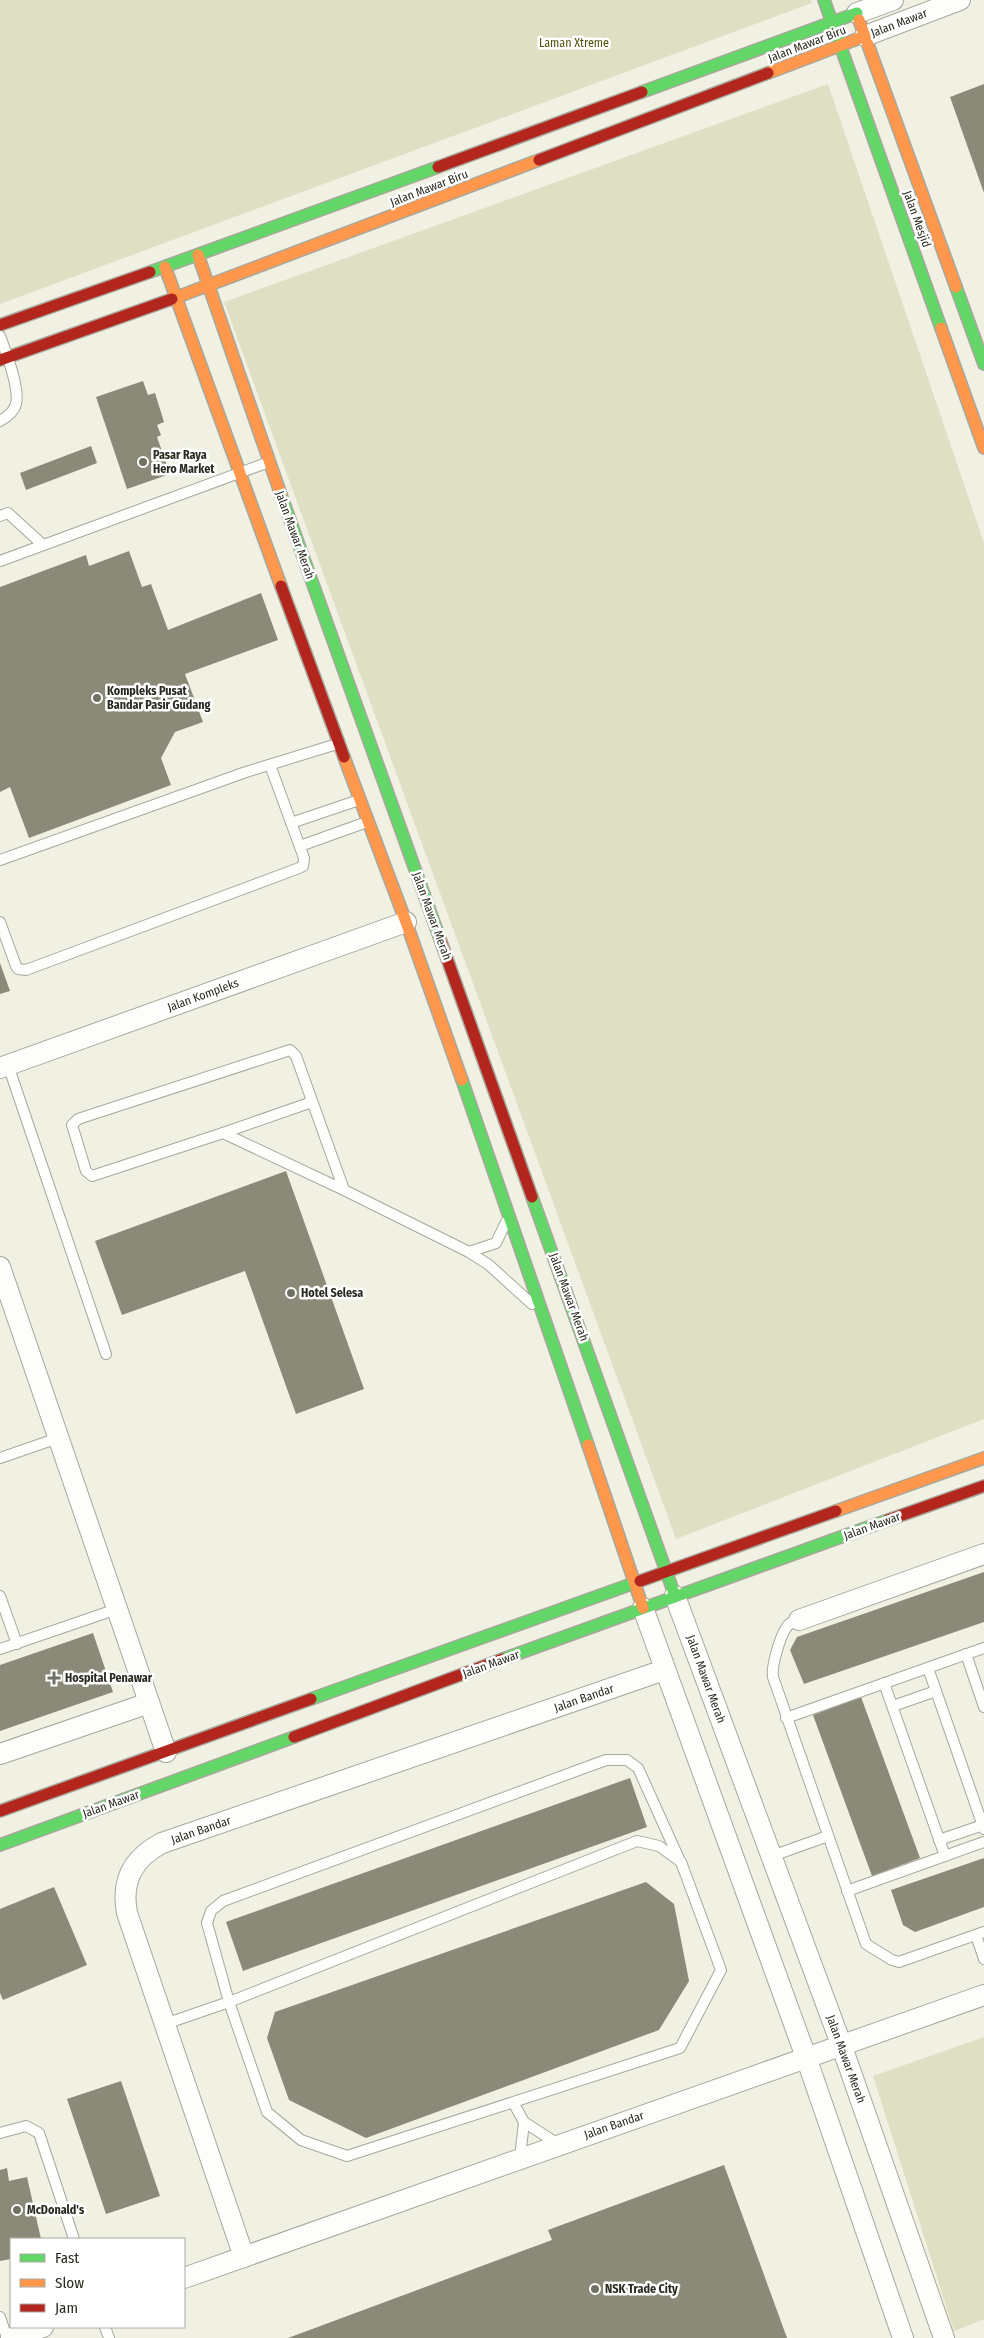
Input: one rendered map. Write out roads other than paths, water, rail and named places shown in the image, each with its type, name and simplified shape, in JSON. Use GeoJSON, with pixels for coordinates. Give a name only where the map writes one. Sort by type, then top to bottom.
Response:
{"type":"FeatureCollection","features":[{"type":"Feature","properties":{"kind":"street","name":"Jalan Mesjid"},"geometry":{"type":"LineString","coordinates":[[824,0],[984,448]]}},
{"type":"Feature","properties":{"kind":"street","name":"Jalan Mawar"},"geometry":{"type":"LineString","coordinates":[[855,7],[893,0]]}},
{"type":"Feature","properties":{"kind":"street","name":"Jalan Mawar"},"geometry":{"type":"LineString","coordinates":[[865,36],[960,0]]}},
{"type":"Feature","properties":{"kind":"street","name":"Jalan Mesjid"},"geometry":{"type":"LineString","coordinates":[[855,7],[984,364]]}},
{"type":"Feature","properties":{"kind":"street","name":"Jalan Mawar Biru"},"geometry":{"type":"LineString","coordinates":[[0,325],[198,255],[832,22],[855,7]]}},
{"type":"Feature","properties":{"kind":"street","name":"Jalan Mawar Biru"},"geometry":{"type":"LineString","coordinates":[[4,359],[208,286],[865,36]]}},
{"type":"Feature","properties":{"kind":"street","name":"Jalan Mawar Merah"},"geometry":{"type":"LineString","coordinates":[[198,255],[269,462],[373,795],[668,1572],[675,1596],[841,2044],[944,2338]]}},
{"type":"Feature","properties":{"kind":"street","name":"Jalan Mawar Merah"},"geometry":{"type":"LineString","coordinates":[[165,267],[338,744],[373,795],[381,817],[406,922],[545,1317],[664,1670],[806,2057],[903,2338]]}},
{"type":"Feature","properties":{"kind":"street","name":"Jalan Kompleks"},"geometry":{"type":"LineString","coordinates":[[4,1066],[406,922]]}},
{"type":"Feature","properties":{"kind":"street"},"geometry":{"type":"LineString","coordinates":[[0,1267],[166,1752]]}},
{"type":"Feature","properties":{"kind":"street","name":"Jalan Mawar"},"geometry":{"type":"LineString","coordinates":[[0,1811],[984,1458]]}},
{"type":"Feature","properties":{"kind":"street","name":"Jalan Mawar"},"geometry":{"type":"LineString","coordinates":[[0,1845],[675,1596],[984,1486]]}},
{"type":"Feature","properties":{"kind":"street"},"geometry":{"type":"LineString","coordinates":[[799,1620],[984,1554]]}},
{"type":"Feature","properties":{"kind":"street","name":"Jalan Bandar"},"geometry":{"type":"LineString","coordinates":[[244,2257],[125,1899],[130,1871],[138,1859],[149,1850],[162,1844],[664,1670]]}},
{"type":"Feature","properties":{"kind":"street"},"geometry":{"type":"LineString","coordinates":[[0,1754],[149,1703]]}},
{"type":"Feature","properties":{"kind":"street","name":"Jalan Bandar"},"geometry":{"type":"LineString","coordinates":[[185,2278],[520,2157],[984,1995]]}},
{"type":"Feature","properties":{"kind":"street"},"geometry":{"type":"LineString","coordinates":[[11,2338],[40,2328]]}},
{"type":"Feature","properties":{"kind":"lane"},"geometry":{"type":"LineString","coordinates":[[0,336],[4,359],[16,394],[16,405],[11,413],[0,421]]}},
{"type":"Feature","properties":{"kind":"lane"},"geometry":{"type":"LineString","coordinates":[[0,561],[269,462]]}},
{"type":"Feature","properties":{"kind":"lane"},"geometry":{"type":"LineString","coordinates":[[0,516],[8,513],[44,545]]}},
{"type":"Feature","properties":{"kind":"lane"},"geometry":{"type":"LineString","coordinates":[[0,860],[270,765],[338,744]]}},
{"type":"Feature","properties":{"kind":"lane"},"geometry":{"type":"LineString","coordinates":[[0,922],[16,966],[18,969],[26,970],[299,868],[304,862],[300,846],[270,765]]}},
{"type":"Feature","properties":{"kind":"lane"},"geometry":{"type":"LineString","coordinates":[[291,823],[373,795]]}},
{"type":"Feature","properties":{"kind":"lane"},"geometry":{"type":"LineString","coordinates":[[300,846],[381,817]]}},
{"type":"Feature","properties":{"kind":"lane"},"geometry":{"type":"LineString","coordinates":[[312,1102],[92,1176],[86,1171],[72,1125],[78,1119],[290,1050],[296,1056],[344,1190]]}},
{"type":"Feature","properties":{"kind":"lane"},"geometry":{"type":"LineString","coordinates":[[4,1066],[106,1354]]}},
{"type":"Feature","properties":{"kind":"lane"},"geometry":{"type":"LineString","coordinates":[[222,1133],[344,1190],[469,1252],[506,1280],[545,1317]]}},
{"type":"Feature","properties":{"kind":"lane"},"geometry":{"type":"LineString","coordinates":[[469,1252],[496,1243],[508,1216]]}},
{"type":"Feature","properties":{"kind":"lane"},"geometry":{"type":"LineString","coordinates":[[0,1458],[58,1438]]}},
{"type":"Feature","properties":{"kind":"lane"},"geometry":{"type":"LineString","coordinates":[[0,1596],[17,1644]]}},
{"type":"Feature","properties":{"kind":"lane"},"geometry":{"type":"LineString","coordinates":[[0,1649],[117,1609]]}},
{"type":"Feature","properties":{"kind":"lane"},"geometry":{"type":"LineString","coordinates":[[799,1620],[790,1623],[784,1630],[772,1669],[772,1677],[866,1944],[895,1962],[980,1934],[984,1959]]}},
{"type":"Feature","properties":{"kind":"lane"},"geometry":{"type":"LineString","coordinates":[[786,1718],[984,1648]]}},
{"type":"Feature","properties":{"kind":"lane"},"geometry":{"type":"LineString","coordinates":[[966,1654],[984,1707]]}},
{"type":"Feature","properties":{"kind":"lane"},"geometry":{"type":"LineString","coordinates":[[928,1668],[983,1827],[939,1840]]}},
{"type":"Feature","properties":{"kind":"lane"},"geometry":{"type":"LineString","coordinates":[[884,1683],[944,1856]]}},
{"type":"Feature","properties":{"kind":"lane"},"geometry":{"type":"LineString","coordinates":[[893,1706],[936,1691]]}},
{"type":"Feature","properties":{"kind":"lane"},"geometry":{"type":"LineString","coordinates":[[606,1760],[628,1760],[638,1768],[681,1862],[721,1970],[680,2048],[514,2104],[347,2156],[301,2140],[267,2112],[229,2002],[207,1923],[211,1911],[223,1901],[606,1760]]}},
{"type":"Feature","properties":{"kind":"lane"},"geometry":{"type":"LineString","coordinates":[[772,1856],[828,1836]]}},
{"type":"Feature","properties":{"kind":"lane"},"geometry":{"type":"LineString","coordinates":[[165,2024],[229,2002],[637,1841],[659,1846],[681,1862]]}},
{"type":"Feature","properties":{"kind":"lane"},"geometry":{"type":"LineString","coordinates":[[847,1891],[984,1842]]}},
{"type":"Feature","properties":{"kind":"lane"},"geometry":{"type":"LineString","coordinates":[[514,2104],[524,2122],[558,2144]]}},
{"type":"Feature","properties":{"kind":"lane"},"geometry":{"type":"LineString","coordinates":[[520,2157],[524,2122]]}},
{"type":"Feature","properties":{"kind":"lane"},"geometry":{"type":"LineString","coordinates":[[0,2133],[26,2126],[39,2133],[74,2238]]}},
{"type":"Feature","properties":{"kind":"lane"},"geometry":{"type":"LineString","coordinates":[[0,2317],[7,2338]]}},
{"type":"Feature","properties":{"kind":"place","name":"Pasar Raya Hero Market"},"geometry":{"type":"Point","coordinates":[143,462]}},
{"type":"Feature","properties":{"kind":"place","name":"Kompleks Pusat Bandar Pasir Gudang"},"geometry":{"type":"Point","coordinates":[97,698]}},
{"type":"Feature","properties":{"kind":"place","name":"Hotel Selesa"},"geometry":{"type":"Point","coordinates":[291,1293]}},
{"type":"Feature","properties":{"kind":"place","name":"Hospital Penawar"},"geometry":{"type":"Point","coordinates":[54,1678]}},
{"type":"Feature","properties":{"kind":"place","name":"McDonald's"},"geometry":{"type":"Point","coordinates":[17,2210]}},
{"type":"Feature","properties":{"kind":"place","name":"NSK Trade City"},"geometry":{"type":"Point","coordinates":[595,2289]}},
{"type":"Feature","properties":{"kind":"park label","name":"Laman Xtreme"},"geometry":{"type":"Point","coordinates":[574,43]}}]}
